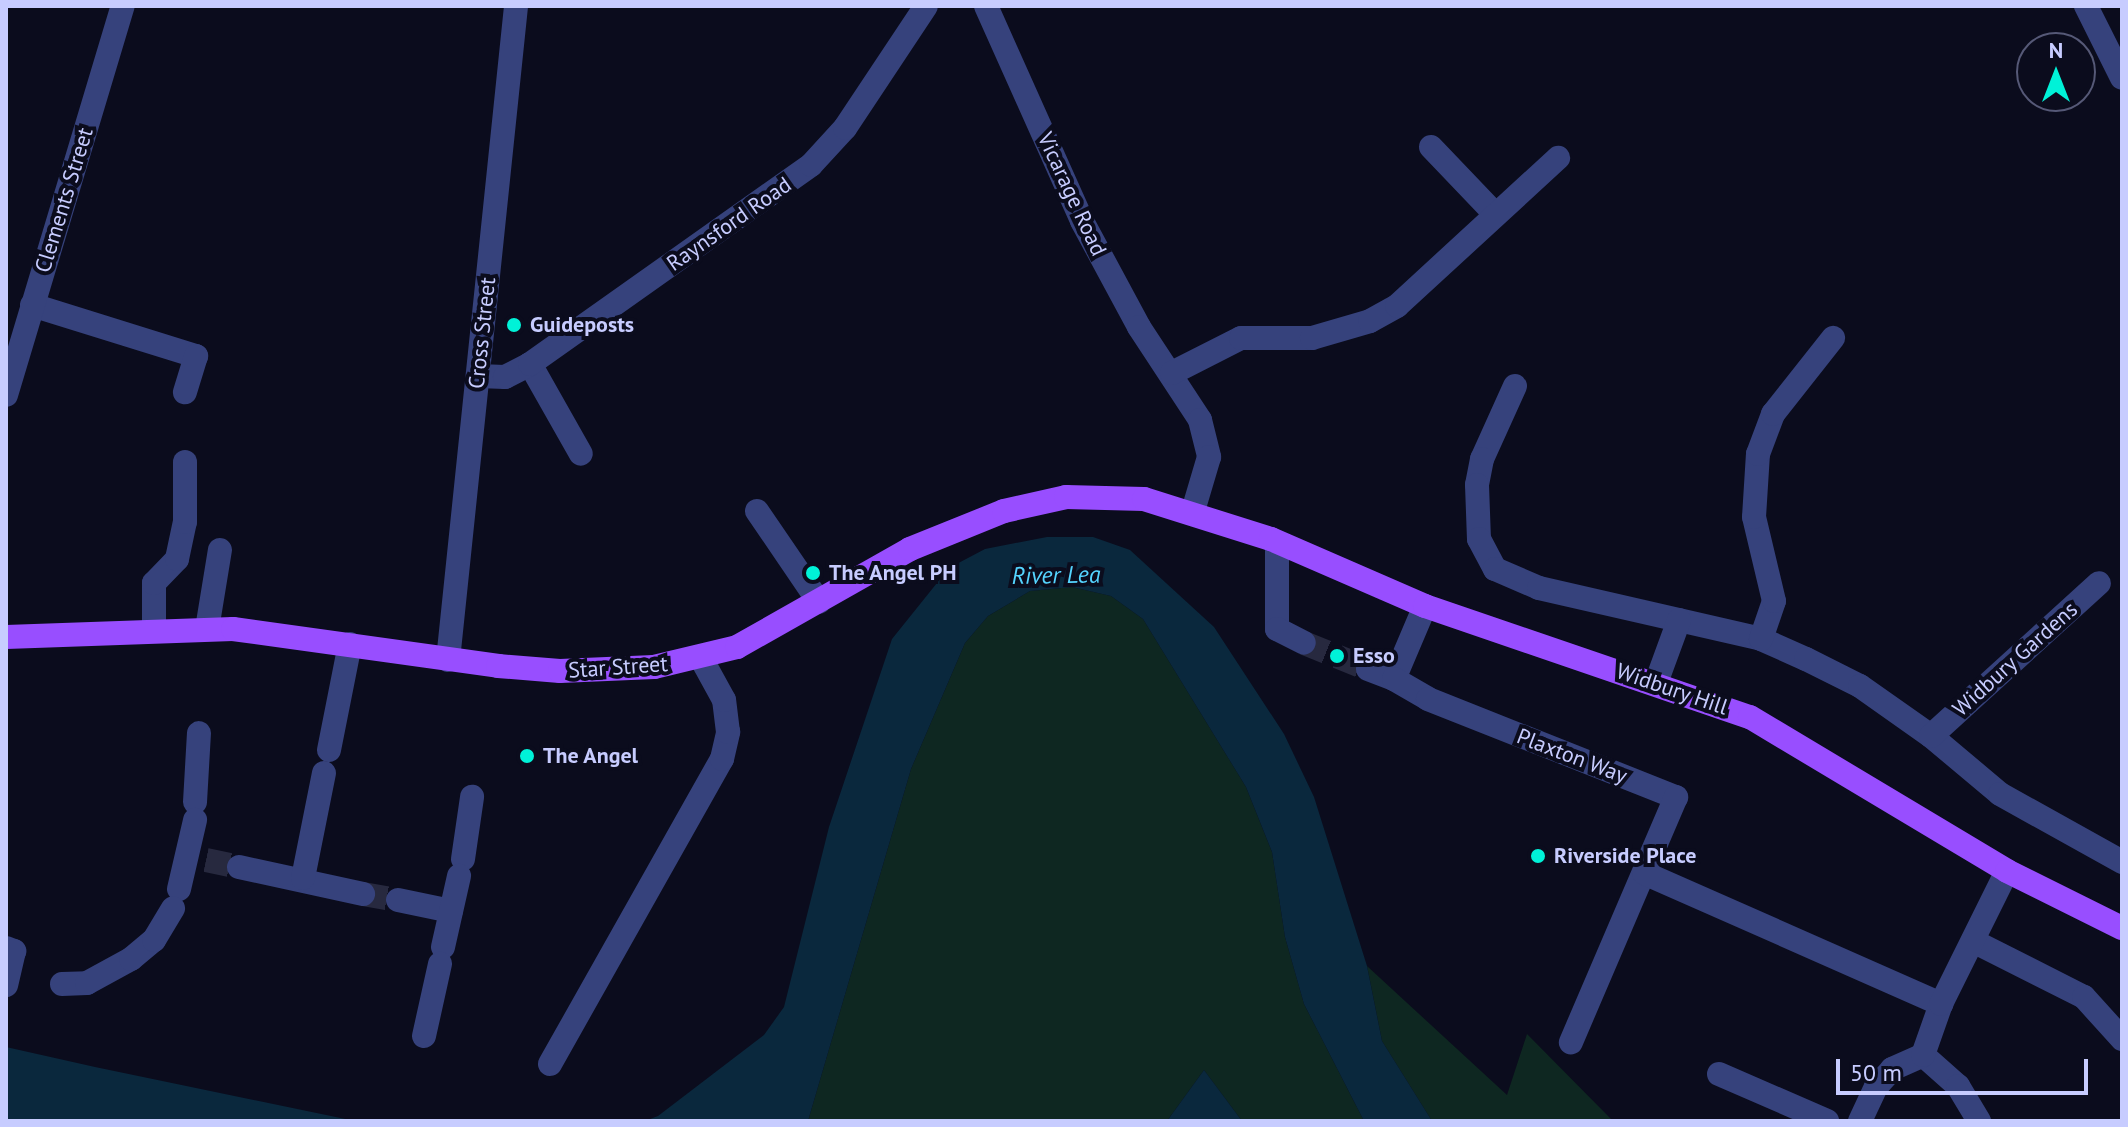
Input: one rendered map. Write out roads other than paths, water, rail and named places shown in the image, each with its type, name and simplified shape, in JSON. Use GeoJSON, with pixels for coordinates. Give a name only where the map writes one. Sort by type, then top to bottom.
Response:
{"type":"FeatureCollection","features":[{"type":"Feature","properties":{"kind":"main road","name":"Star Street"},"geometry":{"type":"LineString","coordinates":[[6,637],[207,629],[560,671],[654,667],[701,658],[773,630],[910,549],[1035,502],[1106,495],[1193,511]]}},
{"type":"Feature","properties":{"kind":"main road","name":"Widbury Hill"},"geometry":{"type":"LineString","coordinates":[[1193,511],[1425,606],[1750,717],[2007,871],[2122,928]]}},
{"type":"Feature","properties":{"kind":"street","name":"Clements Street"},"geometry":{"type":"LineString","coordinates":[[6,395],[123,6]]}},
{"type":"Feature","properties":{"kind":"street","name":"Cross Street"},"geometry":{"type":"LineString","coordinates":[[448,660],[516,6]]}},
{"type":"Feature","properties":{"kind":"street","name":"Raynsford Road"},"geometry":{"type":"LineString","coordinates":[[478,376],[505,377],[530,364],[811,165],[845,128],[926,6]]}},
{"type":"Feature","properties":{"kind":"street","name":"Vicarage Road"},"geometry":{"type":"LineString","coordinates":[[986,6],[1082,221],[1139,327],[1172,373],[1207,440],[1207,470],[1193,511]]}},
{"type":"Feature","properties":{"kind":"street"},"geometry":{"type":"LineString","coordinates":[[2086,6],[2122,78]]}},
{"type":"Feature","properties":{"kind":"street"},"geometry":{"type":"LineString","coordinates":[[1431,147],[1495,214]]}},
{"type":"Feature","properties":{"kind":"street"},"geometry":{"type":"LineString","coordinates":[[1172,373],[1241,338],[1312,338],[1370,321],[1428,282],[1495,214],[1558,158]]}},
{"type":"Feature","properties":{"kind":"street"},"geometry":{"type":"LineString","coordinates":[[32,305],[196,356],[185,392]]}},
{"type":"Feature","properties":{"kind":"street"},"geometry":{"type":"LineString","coordinates":[[1761,639],[1774,601],[1754,517],[1758,454],[1773,414],[1833,338]]}},
{"type":"Feature","properties":{"kind":"street"},"geometry":{"type":"LineString","coordinates":[[530,364],[581,454]]}},
{"type":"Feature","properties":{"kind":"street","name":"Widbury Gardens"},"geometry":{"type":"LineString","coordinates":[[1515,386],[1482,459],[1477,485],[1479,539],[1486,558],[1495,569],[1539,588],[1761,639],[1860,686],[1931,736],[2000,794],[2122,862]]}},
{"type":"Feature","properties":{"kind":"street"},"geometry":{"type":"LineString","coordinates":[[154,630],[154,583],[177,559],[185,522],[185,462]]}},
{"type":"Feature","properties":{"kind":"street"},"geometry":{"type":"LineString","coordinates":[[757,511],[819,602]]}},
{"type":"Feature","properties":{"kind":"street"},"geometry":{"type":"LineString","coordinates":[[1277,543],[1277,629],[1304,643]]}},
{"type":"Feature","properties":{"kind":"street"},"geometry":{"type":"LineString","coordinates":[[207,629],[220,550]]}},
{"type":"Feature","properties":{"kind":"street","name":"Widbury Gardens"},"geometry":{"type":"LineString","coordinates":[[1931,736],[2099,583]]}},
{"type":"Feature","properties":{"kind":"street"},"geometry":{"type":"LineString","coordinates":[[1368,669],[1394,679],[1425,606]]}},
{"type":"Feature","properties":{"kind":"street"},"geometry":{"type":"LineString","coordinates":[[1656,683],[1679,620]]}},
{"type":"Feature","properties":{"kind":"street"},"geometry":{"type":"LineString","coordinates":[[303,878],[350,644]]}},
{"type":"Feature","properties":{"kind":"street"},"geometry":{"type":"LineString","coordinates":[[550,1064],[722,759],[728,732],[724,700],[701,658]]}},
{"type":"Feature","properties":{"kind":"street","name":"Plaxton Way"},"geometry":{"type":"LineString","coordinates":[[1394,679],[1428,699],[1676,797],[1571,1042]]}},
{"type":"Feature","properties":{"kind":"street"},"geometry":{"type":"LineString","coordinates":[[62,984],[87,983],[131,959],[154,940],[197,858],[195,811],[199,733]]}},
{"type":"Feature","properties":{"kind":"street"},"geometry":{"type":"LineString","coordinates":[[424,1036],[461,867],[472,797]]}},
{"type":"Feature","properties":{"kind":"street"},"geometry":{"type":"LineString","coordinates":[[239,867],[303,878],[363,894]]}},
{"type":"Feature","properties":{"kind":"street"},"geometry":{"type":"LineString","coordinates":[[1860,1121],[1876,1087],[1892,1069],[1923,1055],[1941,1004],[2007,871]]}},
{"type":"Feature","properties":{"kind":"street"},"geometry":{"type":"LineString","coordinates":[[1644,873],[1941,1004]]}},
{"type":"Feature","properties":{"kind":"street"},"geometry":{"type":"LineString","coordinates":[[398,900],[451,911]]}},
{"type":"Feature","properties":{"kind":"street"},"geometry":{"type":"LineString","coordinates":[[1973,941],[2084,997],[2122,1039]]}},
{"type":"Feature","properties":{"kind":"street"},"geometry":{"type":"LineString","coordinates":[[6,948],[14,951],[6,985]]}},
{"type":"Feature","properties":{"kind":"street"},"geometry":{"type":"LineString","coordinates":[[1923,1055],[1958,1086],[1979,1121]]}},
{"type":"Feature","properties":{"kind":"street"},"geometry":{"type":"LineString","coordinates":[[1719,1074],[1827,1121]]}},
{"type":"Feature","properties":{"kind":"water","name":"River Lea"},"geometry":{"type":"Polygon","coordinates":[[[1047,537],[1093,537],[1130,550],[1214,627],[1284,734],[1314,797],[1367,966],[1382,1041],[1432,1121],[1364,1121],[1304,1004],[1285,937],[1272,852],[1246,787],[1143,619],[1111,596],[1072,587],[1030,591],[988,616],[965,643],[911,769],[808,1121],[645,1121],[658,1116],[764,1035],[784,1007],[829,827],[892,639],[949,568],[985,549],[1047,537]]]}},
{"type":"Feature","properties":{"kind":"water"},"geometry":{"type":"Polygon","coordinates":[[[6,1047],[95,1067],[355,1121],[6,1121],[6,1047]]]}},
{"type":"Feature","properties":{"kind":"water"},"geometry":{"type":"Polygon","coordinates":[[[1204,1070],[1242,1121],[1167,1121],[1204,1070]]]}},
{"type":"Feature","properties":{"kind":"tunnel"},"geometry":{"type":"LineString","coordinates":[[1304,643],[1368,669]]}},
{"type":"Feature","properties":{"kind":"tunnel"},"geometry":{"type":"LineString","coordinates":[[206,860],[239,867]]}},
{"type":"Feature","properties":{"kind":"tunnel"},"geometry":{"type":"LineString","coordinates":[[363,894],[398,900]]}},
{"type":"Feature","properties":{"kind":"place","name":"Guideposts"},"geometry":{"type":"Point","coordinates":[514,325]}},
{"type":"Feature","properties":{"kind":"place","name":"The Angel PH"},"geometry":{"type":"Point","coordinates":[813,573]}},
{"type":"Feature","properties":{"kind":"place","name":"Esso"},"geometry":{"type":"Point","coordinates":[1337,656]}},
{"type":"Feature","properties":{"kind":"place","name":"The Angel"},"geometry":{"type":"Point","coordinates":[527,756]}},
{"type":"Feature","properties":{"kind":"place","name":"Riverside Place"},"geometry":{"type":"Point","coordinates":[1538,856]}}]}
